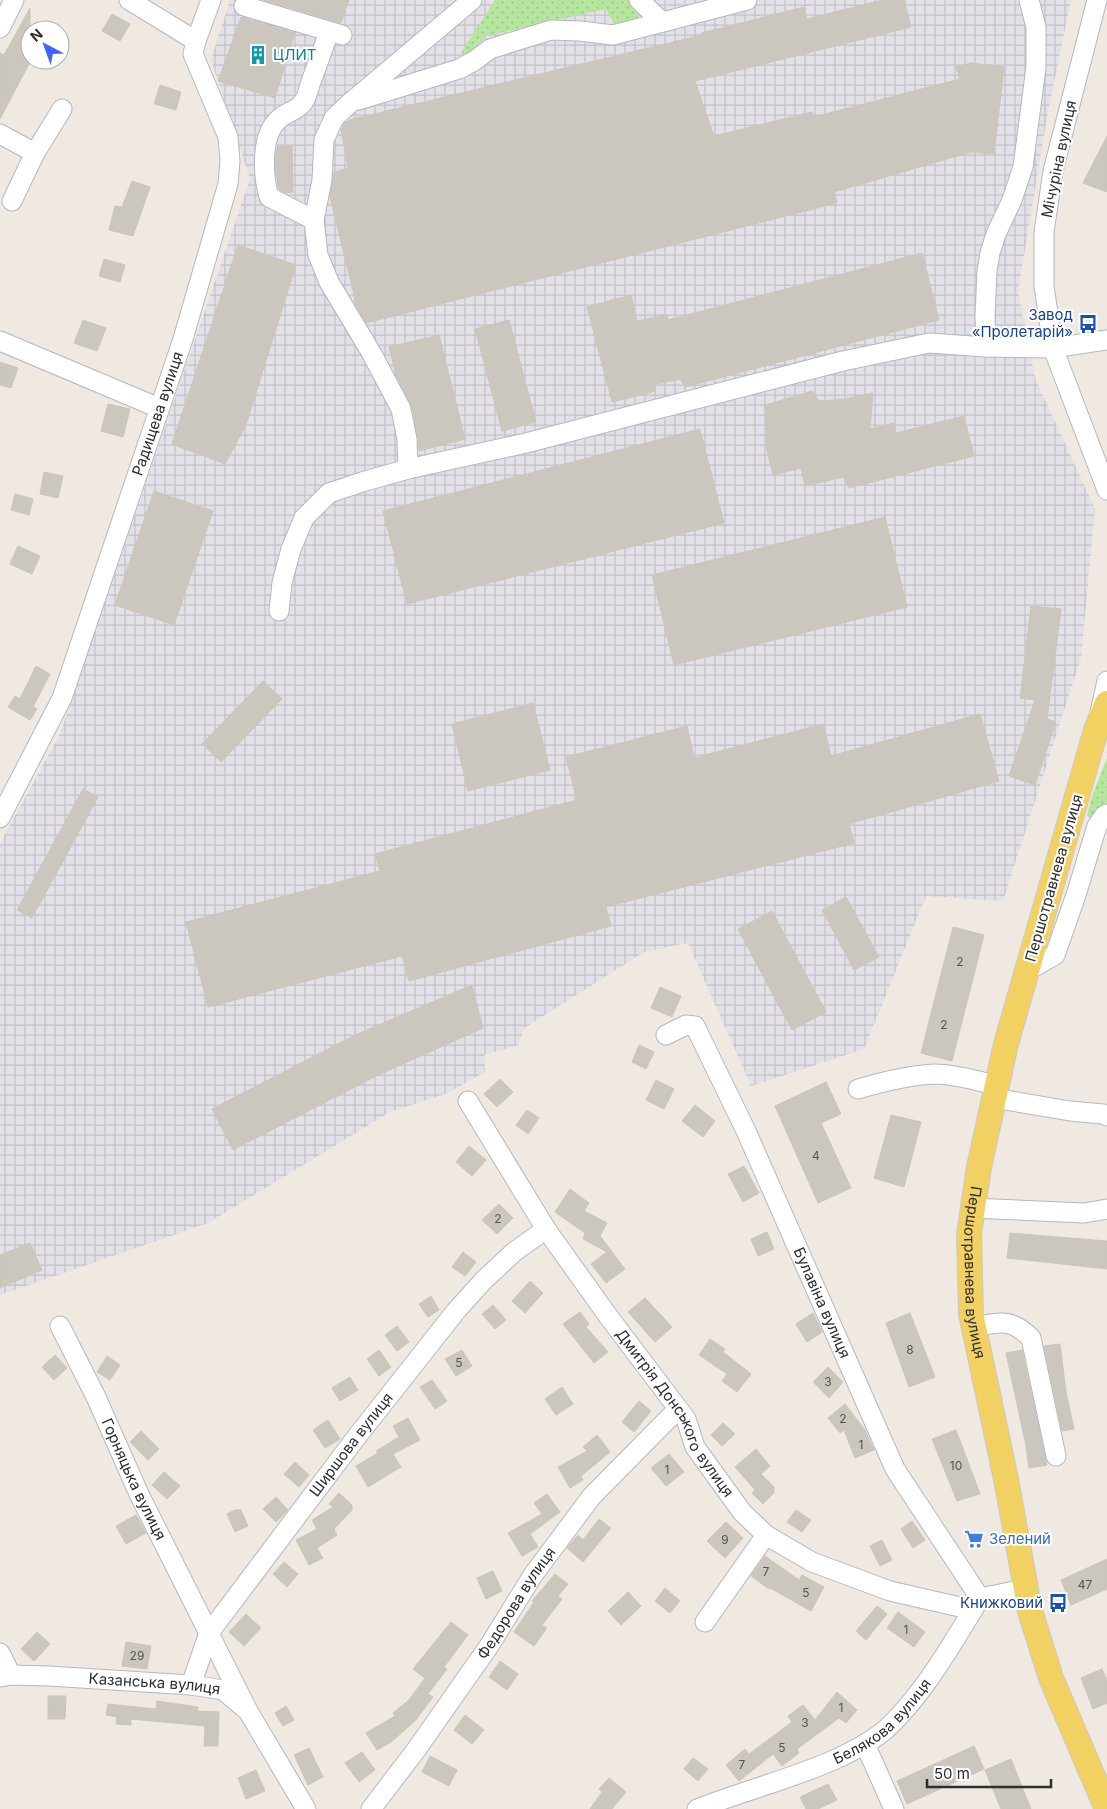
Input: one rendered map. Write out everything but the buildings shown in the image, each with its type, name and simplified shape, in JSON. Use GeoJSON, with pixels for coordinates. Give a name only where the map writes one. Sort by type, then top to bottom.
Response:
{"type":"FeatureCollection","features":[{"type":"Feature","properties":{"kind":"main road","name":"Першотравнева вулиця"},"geometry":{"type":"LineString","coordinates":[[1107,703],[1096,730],[1006,1044],[972,1208],[969,1234],[971,1314],[1006,1479],[1030,1611],[1051,1678],[1107,1809]]}},
{"type":"Feature","properties":{"kind":"street"},"geometry":{"type":"LineString","coordinates":[[0,28],[14,0]]}},
{"type":"Feature","properties":{"kind":"street"},"geometry":{"type":"LineString","coordinates":[[129,0],[196,41]]}},
{"type":"Feature","properties":{"kind":"street","name":"Радищева вулиця"},"geometry":{"type":"LineString","coordinates":[[0,818],[62,698],[184,339],[228,184],[230,161],[228,137],[193,54],[211,0]]}},
{"type":"Feature","properties":{"kind":"street"},"geometry":{"type":"LineString","coordinates":[[408,469],[407,438],[401,409],[372,354],[329,282],[318,255],[314,220],[322,180],[324,140],[334,118],[472,0]]}},
{"type":"Feature","properties":{"kind":"street"},"geometry":{"type":"LineString","coordinates":[[638,0],[662,22]]}},
{"type":"Feature","properties":{"kind":"street"},"geometry":{"type":"LineString","coordinates":[[350,103],[459,70],[490,49],[551,30],[613,35],[747,0]]}},
{"type":"Feature","properties":{"kind":"street"},"geometry":{"type":"LineString","coordinates":[[986,347],[985,316],[987,270],[990,253],[1023,168],[1036,67],[1036,27],[1030,0]]}},
{"type":"Feature","properties":{"kind":"street","name":"Мічуріна вулиця"},"geometry":{"type":"LineString","coordinates":[[1097,0],[1053,171],[1044,232],[1044,286],[1053,348],[1107,490]]}},
{"type":"Feature","properties":{"kind":"street"},"geometry":{"type":"LineString","coordinates":[[244,6],[336,33],[304,102],[292,112],[279,118],[271,128],[267,142],[264,180],[269,197],[314,220]]}},
{"type":"Feature","properties":{"kind":"street"},"geometry":{"type":"LineString","coordinates":[[12,201],[35,153],[62,109]]}},
{"type":"Feature","properties":{"kind":"street"},"geometry":{"type":"LineString","coordinates":[[0,134],[35,153]]}},
{"type":"Feature","properties":{"kind":"street"},"geometry":{"type":"LineString","coordinates":[[279,611],[282,583],[291,549],[304,518],[329,493],[362,482],[408,469],[526,443],[843,361],[929,344],[1053,348],[1107,340]]}},
{"type":"Feature","properties":{"kind":"street"},"geometry":{"type":"LineString","coordinates":[[0,341],[159,408]]}},
{"type":"Feature","properties":{"kind":"street"},"geometry":{"type":"LineString","coordinates":[[1096,730],[1107,681]]}},
{"type":"Feature","properties":{"kind":"street"},"geometry":{"type":"LineString","coordinates":[[1027,971],[1055,955],[1097,826],[1107,814]]}},
{"type":"Feature","properties":{"kind":"street","name":"Булавіна вулиця"},"geometry":{"type":"LineString","coordinates":[[666,1035],[686,1025],[695,1026],[746,1132],[895,1469],[976,1604]]}},
{"type":"Feature","properties":{"kind":"street"},"geometry":{"type":"LineString","coordinates":[[858,1089],[893,1080],[936,1074],[957,1077],[995,1092],[1070,1111],[1104,1114],[1107,1116]]}},
{"type":"Feature","properties":{"kind":"street","name":"Дмитрія Донського вулиця"},"geometry":{"type":"LineString","coordinates":[[468,1101],[546,1229],[677,1410],[686,1419],[694,1447],[742,1512],[766,1535],[812,1562],[890,1591],[976,1604]]}},
{"type":"Feature","properties":{"kind":"street"},"geometry":{"type":"LineString","coordinates":[[972,1208],[1084,1213],[1107,1209]]}},
{"type":"Feature","properties":{"kind":"street","name":"Ширшова вулиця"},"geometry":{"type":"LineString","coordinates":[[191,1686],[209,1633],[355,1439],[456,1311],[484,1280],[514,1252],[546,1229]]}},
{"type":"Feature","properties":{"kind":"street"},"geometry":{"type":"LineString","coordinates":[[974,1327],[1000,1322],[1020,1327],[1031,1338],[1056,1456]]}},
{"type":"Feature","properties":{"kind":"street","name":"Горняцька вулиця"},"geometry":{"type":"LineString","coordinates":[[60,1326],[96,1397],[139,1494],[248,1711]]}},
{"type":"Feature","properties":{"kind":"street","name":"Федорова вулиця"},"geometry":{"type":"LineString","coordinates":[[371,1809],[416,1750],[489,1646],[533,1575],[592,1496],[677,1410]]}},
{"type":"Feature","properties":{"kind":"street"},"geometry":{"type":"LineString","coordinates":[[705,1622],[766,1535]]}},
{"type":"Feature","properties":{"kind":"street"},"geometry":{"type":"LineString","coordinates":[[976,1604],[1025,1588]]}},
{"type":"Feature","properties":{"kind":"street","name":"Белякова вулиця"},"geometry":{"type":"LineString","coordinates":[[697,1809],[813,1769],[854,1751],[884,1731],[910,1705],[955,1639],[976,1604]]}},
{"type":"Feature","properties":{"kind":"street"},"geometry":{"type":"LineString","coordinates":[[0,1653],[5,1676]]}},
{"type":"Feature","properties":{"kind":"street","name":"Казанська вулиця"},"geometry":{"type":"LineString","coordinates":[[5,1676],[191,1686],[223,1690],[248,1711],[306,1809]]}},
{"type":"Feature","properties":{"kind":"street"},"geometry":{"type":"LineString","coordinates":[[864,1744],[894,1809]]}},
{"type":"Feature","properties":{"kind":"shaded area"},"geometry":{"type":"Polygon","coordinates":[[[230,0],[1071,0],[1047,117],[1018,291],[1035,378],[1095,509],[1081,658],[1003,901],[926,896],[864,1049],[751,1086],[688,943],[644,952],[523,1029],[519,1045],[484,1055],[485,1072],[448,1093],[390,1112],[208,1223],[0,1295],[0,843],[60,734],[250,179],[211,60],[230,0]]]}},
{"type":"Feature","properties":{"kind":"green space"},"geometry":{"type":"Polygon","coordinates":[[[495,0],[629,0],[636,7],[639,15],[637,19],[615,26],[606,9],[486,36],[468,57],[463,56],[462,51],[495,0]]]}},
{"type":"Feature","properties":{"kind":"green space"},"geometry":{"type":"Polygon","coordinates":[[[1107,758],[1107,810],[1092,821],[1087,815],[1092,796],[1107,758]]]}},
{"type":"Feature","properties":{"kind":"place","name":"ЦЛИТ"},"geometry":{"type":"Point","coordinates":[258,55]}},
{"type":"Feature","properties":{"kind":"place","name":"Завод «Пролетарій»"},"geometry":{"type":"Point","coordinates":[1088,324]}},
{"type":"Feature","properties":{"kind":"place","name":"Зелений"},"geometry":{"type":"Point","coordinates":[974,1539]}},
{"type":"Feature","properties":{"kind":"place","name":"Книжковий"},"geometry":{"type":"Point","coordinates":[1058,1603]}}]}
